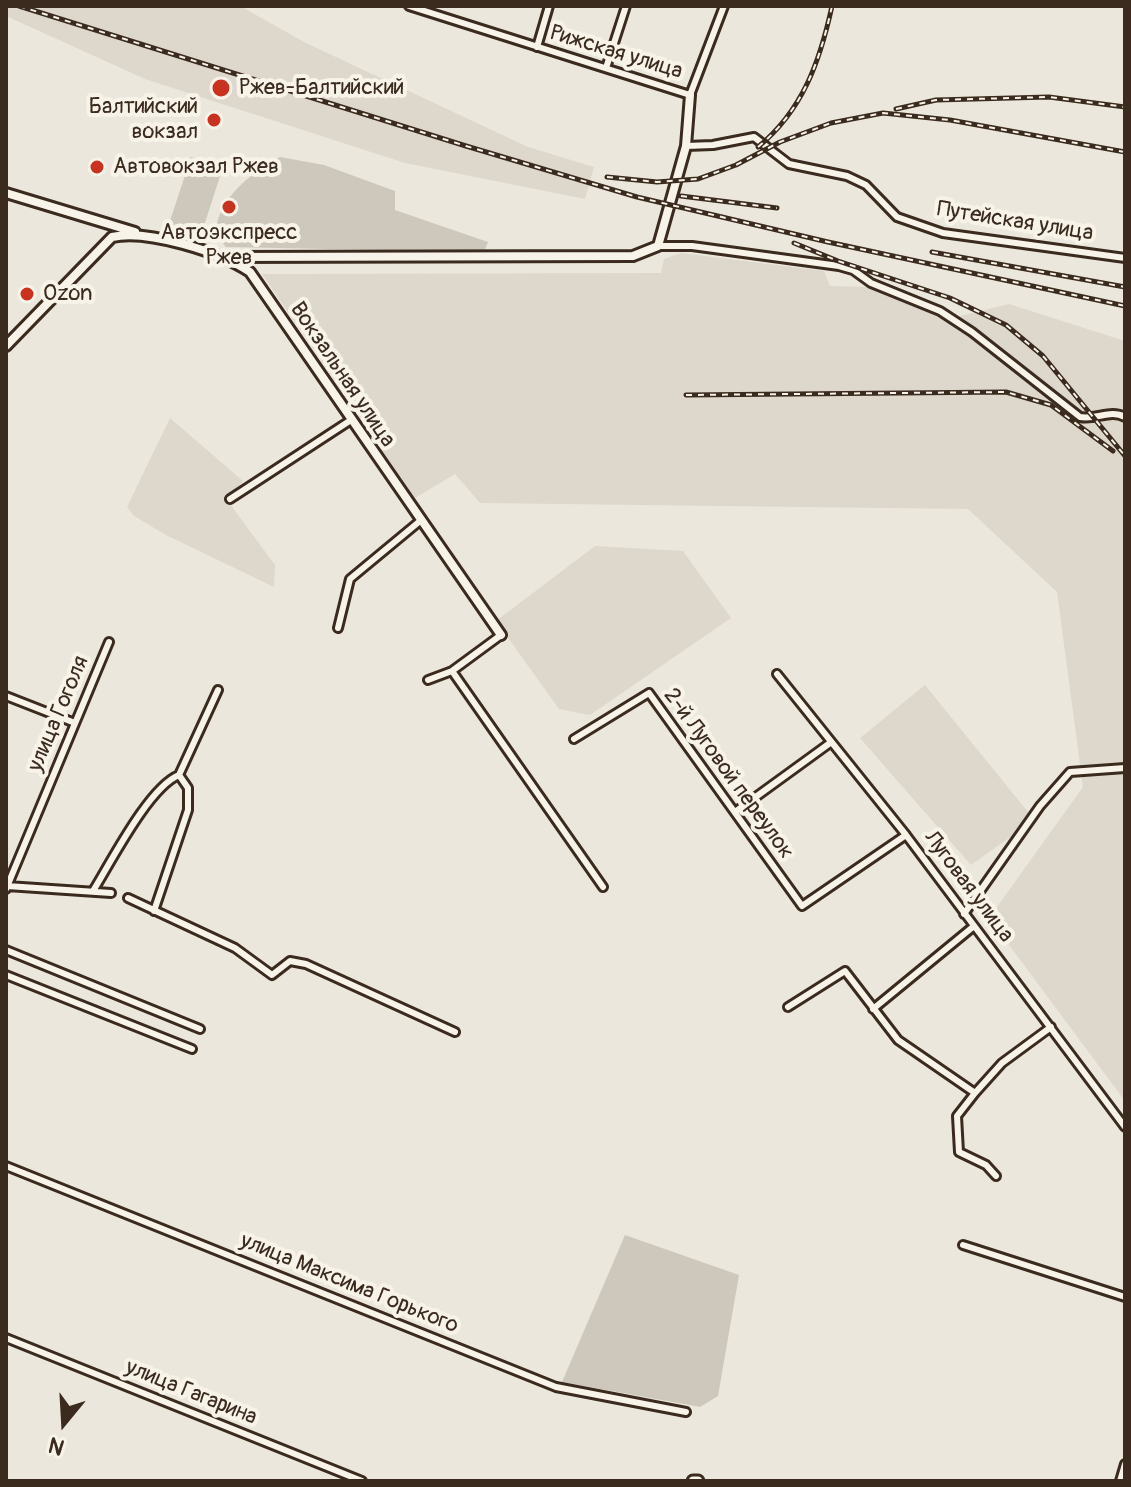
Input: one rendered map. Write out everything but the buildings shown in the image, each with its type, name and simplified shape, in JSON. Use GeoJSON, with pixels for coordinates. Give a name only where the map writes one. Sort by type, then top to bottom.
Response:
{"type":"FeatureCollection","features":[{"type":"Feature","properties":{"kind":"street","name":"Рижская улица"},"geometry":{"type":"LineString","coordinates":[[409,6],[690,95]]}},
{"type":"Feature","properties":{"kind":"street"},"geometry":{"type":"LineString","coordinates":[[439,16],[441,6]]}},
{"type":"Feature","properties":{"kind":"street"},"geometry":{"type":"LineString","coordinates":[[537,47],[549,6]]}},
{"type":"Feature","properties":{"kind":"street"},"geometry":{"type":"LineString","coordinates":[[606,68],[626,6]]}},
{"type":"Feature","properties":{"kind":"street"},"geometry":{"type":"LineString","coordinates":[[658,246],[686,146],[690,95],[724,6]]}},
{"type":"Feature","properties":{"kind":"street","name":"Путейская улица"},"geometry":{"type":"LineString","coordinates":[[686,146],[713,145],[754,137],[789,164],[847,176],[866,185],[897,217],[943,233],[1125,258]]}},
{"type":"Feature","properties":{"kind":"street"},"geometry":{"type":"LineString","coordinates":[[6,193],[143,235]]}},
{"type":"Feature","properties":{"kind":"street"},"geometry":{"type":"LineString","coordinates":[[95,254],[107,234],[100,222]]}},
{"type":"Feature","properties":{"kind":"street","name":"Вокзальная улица"},"geometry":{"type":"LineString","coordinates":[[6,346],[112,237],[143,235],[222,257],[250,272],[501,635]]}},
{"type":"Feature","properties":{"kind":"street"},"geometry":{"type":"LineString","coordinates":[[222,257],[633,256],[658,246],[692,246],[839,266],[853,270],[871,283],[940,311],[1080,417],[1095,418],[1110,412],[1125,417]]}},
{"type":"Feature","properties":{"kind":"street"},"geometry":{"type":"LineString","coordinates":[[230,499],[351,420]]}},
{"type":"Feature","properties":{"kind":"street"},"geometry":{"type":"LineString","coordinates":[[338,628],[350,579],[420,521]]}},
{"type":"Feature","properties":{"kind":"street"},"geometry":{"type":"LineString","coordinates":[[428,680],[452,671],[501,635]]}},
{"type":"Feature","properties":{"kind":"street","name":"улица Гоголя"},"geometry":{"type":"LineString","coordinates":[[7,887],[109,642]]}},
{"type":"Feature","properties":{"kind":"street"},"geometry":{"type":"LineString","coordinates":[[452,671],[603,887]]}},
{"type":"Feature","properties":{"kind":"street","name":"Луговая улица"},"geometry":{"type":"LineString","coordinates":[[777,674],[906,835],[1125,1127]]}},
{"type":"Feature","properties":{"kind":"street"},"geometry":{"type":"LineString","coordinates":[[93,891],[144,809],[170,779],[179,775],[218,690]]}},
{"type":"Feature","properties":{"kind":"street","name":"2-й Луговой переулок"},"geometry":{"type":"LineString","coordinates":[[574,739],[649,693],[802,906],[906,835]]}},
{"type":"Feature","properties":{"kind":"street"},"geometry":{"type":"LineString","coordinates":[[6,696],[75,723]]}},
{"type":"Feature","properties":{"kind":"street"},"geometry":{"type":"LineString","coordinates":[[735,812],[830,743]]}},
{"type":"Feature","properties":{"kind":"street"},"geometry":{"type":"LineString","coordinates":[[964,914],[1040,806],[1070,772],[1125,768]]}},
{"type":"Feature","properties":{"kind":"street"},"geometry":{"type":"LineString","coordinates":[[154,911],[188,810],[188,788],[179,775]]}},
{"type":"Feature","properties":{"kind":"street"},"geometry":{"type":"LineString","coordinates":[[7,887],[111,893]]}},
{"type":"Feature","properties":{"kind":"street"},"geometry":{"type":"LineString","coordinates":[[128,898],[235,948],[272,975],[290,961],[306,964],[455,1032]]}},
{"type":"Feature","properties":{"kind":"street"},"geometry":{"type":"LineString","coordinates":[[873,1009],[974,926]]}},
{"type":"Feature","properties":{"kind":"street"},"geometry":{"type":"LineString","coordinates":[[6,950],[200,1029]]}},
{"type":"Feature","properties":{"kind":"street"},"geometry":{"type":"LineString","coordinates":[[788,1007],[845,971],[898,1040],[975,1093]]}},
{"type":"Feature","properties":{"kind":"street"},"geometry":{"type":"LineString","coordinates":[[6,975],[192,1049]]}},
{"type":"Feature","properties":{"kind":"street"},"geometry":{"type":"LineString","coordinates":[[996,1176],[986,1165],[959,1152],[957,1116],[1002,1063],[1051,1027]]}},
{"type":"Feature","properties":{"kind":"street","name":"улица Максима Горького"},"geometry":{"type":"LineString","coordinates":[[6,1166],[556,1387],[686,1412]]}},
{"type":"Feature","properties":{"kind":"street"},"geometry":{"type":"LineString","coordinates":[[963,1245],[1125,1297]]}},
{"type":"Feature","properties":{"kind":"street","name":"улица Гагарина"},"geometry":{"type":"LineString","coordinates":[[6,1338],[362,1481]]}},
{"type":"Feature","properties":{"kind":"street"},"geometry":{"type":"LineString","coordinates":[[1120,1481],[1125,1464]]}},
{"type":"Feature","properties":{"kind":"shaded area"},"geometry":{"type":"Polygon","coordinates":[[[6,6],[240,6],[306,43],[528,147],[594,167],[585,199],[405,163],[145,79],[6,16],[6,6]]]}},
{"type":"Feature","properties":{"kind":"shaded area"},"geometry":{"type":"Polygon","coordinates":[[[191,157],[223,167],[200,238],[168,227],[191,157]]]}},
{"type":"Feature","properties":{"kind":"shaded area"},"geometry":{"type":"Polygon","coordinates":[[[280,157],[324,165],[395,191],[395,210],[488,242],[484,252],[226,247],[215,234],[229,198],[247,179],[280,157]]]}},
{"type":"Feature","properties":{"kind":"shaded area"},"geometry":{"type":"Polygon","coordinates":[[[681,253],[824,271],[830,286],[866,287],[948,319],[1009,304],[1125,341],[1125,1101],[989,918],[1083,787],[1057,592],[968,509],[480,503],[455,474],[415,498],[262,274],[661,273],[664,259],[681,253]]]}},
{"type":"Feature","properties":{"kind":"shaded area"},"geometry":{"type":"Polygon","coordinates":[[[170,418],[243,481],[227,500],[275,565],[274,587],[166,535],[134,516],[127,507],[170,418]]]}},
{"type":"Feature","properties":{"kind":"shaded area"},"geometry":{"type":"Polygon","coordinates":[[[595,546],[683,551],[731,618],[590,715],[559,709],[496,621],[595,546]]]}},
{"type":"Feature","properties":{"kind":"shaded area"},"geometry":{"type":"Polygon","coordinates":[[[925,685],[1028,812],[1013,835],[971,865],[860,738],[925,685]]]}},
{"type":"Feature","properties":{"kind":"shaded area"},"geometry":{"type":"Polygon","coordinates":[[[625,1235],[739,1275],[718,1396],[700,1407],[562,1382],[625,1235]]]}},
{"type":"Feature","properties":{"kind":"railway"},"geometry":{"type":"LineString","coordinates":[[19,6],[637,197],[1125,306]]}},
{"type":"Feature","properties":{"kind":"railway"},"geometry":{"type":"LineString","coordinates":[[758,147],[774,133],[798,101],[822,46],[832,6]]}},
{"type":"Feature","properties":{"kind":"railway"},"geometry":{"type":"LineString","coordinates":[[896,109],[936,100],[1049,97],[1125,107]]}},
{"type":"Feature","properties":{"kind":"railway"},"geometry":{"type":"LineString","coordinates":[[607,177],[657,182],[698,179],[831,123],[883,113],[950,120],[1125,152]]}},
{"type":"Feature","properties":{"kind":"railway"},"geometry":{"type":"LineString","coordinates":[[681,196],[777,208]]}},
{"type":"Feature","properties":{"kind":"railway"},"geometry":{"type":"LineString","coordinates":[[794,243],[950,298],[1006,325],[1043,356],[1125,456]]}},
{"type":"Feature","properties":{"kind":"railway"},"geometry":{"type":"LineString","coordinates":[[932,252],[1125,287]]}},
{"type":"Feature","properties":{"kind":"railway"},"geometry":{"type":"LineString","coordinates":[[686,395],[1006,392],[1051,405],[1113,451]]}},
{"type":"Feature","properties":{"kind":"place","name":"Ржев-Балтийский"},"geometry":{"type":"Point","coordinates":[221,88]}},
{"type":"Feature","properties":{"kind":"place","name":"Балтийский вокзал"},"geometry":{"type":"Point","coordinates":[214,120]}},
{"type":"Feature","properties":{"kind":"place","name":"Автовокзал Ржев"},"geometry":{"type":"Point","coordinates":[97,167]}},
{"type":"Feature","properties":{"kind":"place","name":"Автоэкспресс Ржев"},"geometry":{"type":"Point","coordinates":[229,207]}},
{"type":"Feature","properties":{"kind":"place","name":"Ozon"},"geometry":{"type":"Point","coordinates":[27,294]}}]}
